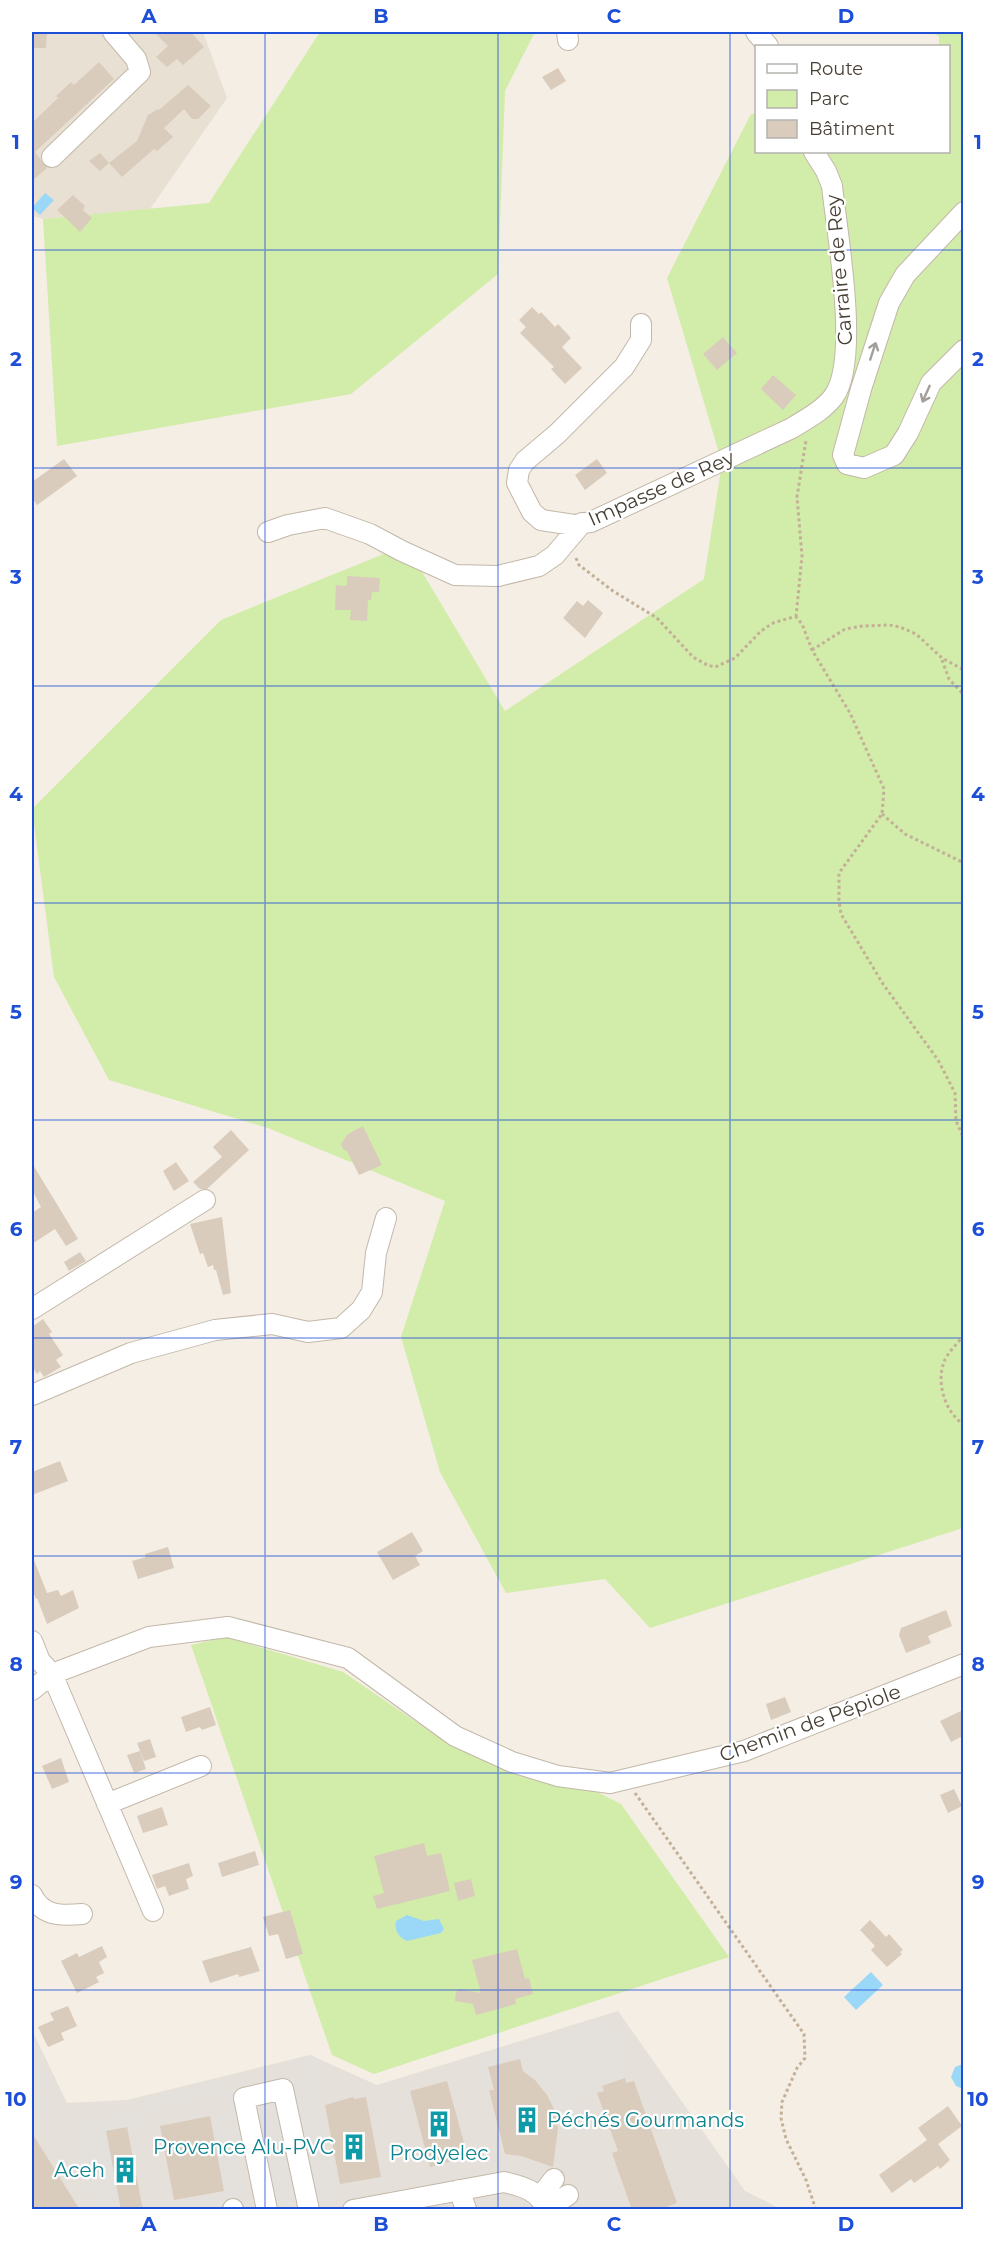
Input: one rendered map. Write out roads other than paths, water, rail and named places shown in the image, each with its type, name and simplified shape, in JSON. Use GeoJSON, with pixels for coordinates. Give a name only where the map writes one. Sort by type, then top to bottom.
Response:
{"type":"FeatureCollection","features":[{"type":"Feature","properties":{"kind":"street"},"geometry":{"type":"LineString","coordinates":[[52,157],[140,72],[136,59],[113,32]]}},
{"type":"Feature","properties":{"kind":"street"},"geometry":{"type":"LineString","coordinates":[[756,32],[767,45]]}},
{"type":"Feature","properties":{"kind":"street","name":"Carraire de Rey"},"geometry":{"type":"LineString","coordinates":[[810,417],[835,395],[846,357],[846,313],[832,186],[815,153]]}},
{"type":"Feature","properties":{"kind":"street"},"geometry":{"type":"LineString","coordinates":[[963,212],[905,274],[889,303],[861,389],[843,455],[847,464],[864,468],[894,455],[909,433],[931,383],[963,350]]}},
{"type":"Feature","properties":{"kind":"street","name":"Impasse de Rey"},"geometry":{"type":"LineString","coordinates":[[641,324],[641,340],[624,367],[557,434],[525,461],[519,470],[517,483],[532,512],[542,520],[574,525],[576,531],[790,429],[810,417]]}},
{"type":"Feature","properties":{"kind":"street"},"geometry":{"type":"LineString","coordinates":[[268,532],[288,525],[326,518],[370,534],[455,575],[498,576],[539,566],[555,555],[576,531]]}},
{"type":"Feature","properties":{"kind":"street"},"geometry":{"type":"LineString","coordinates":[[32,1309],[205,1200]]}},
{"type":"Feature","properties":{"kind":"street"},"geometry":{"type":"LineString","coordinates":[[32,1395],[130,1353],[215,1330],[272,1324],[308,1332],[341,1328],[361,1310],[372,1292],[376,1253],[386,1218]]}},
{"type":"Feature","properties":{"kind":"street","name":"Chemin de Pépiole"},"geometry":{"type":"LineString","coordinates":[[32,1690],[51,1674],[149,1637],[228,1627],[348,1658],[455,1736],[512,1762],[558,1776],[610,1784],[744,1751],[963,1664]]}},
{"type":"Feature","properties":{"kind":"street"},"geometry":{"type":"LineString","coordinates":[[32,1641],[40,1660],[51,1674],[153,1911]]}},
{"type":"Feature","properties":{"kind":"street"},"geometry":{"type":"LineString","coordinates":[[107,1804],[201,1766]]}},
{"type":"Feature","properties":{"kind":"street"},"geometry":{"type":"LineString","coordinates":[[32,1895],[37,1906],[43,1911],[66,1916],[82,1914]]}},
{"type":"Feature","properties":{"kind":"street"},"geometry":{"type":"LineString","coordinates":[[267,2210],[244,2098],[283,2089],[309,2210]]}},
{"type":"Feature","properties":{"kind":"street"},"geometry":{"type":"LineString","coordinates":[[448,2198],[489,2178],[527,2187],[544,2205]]}},
{"type":"Feature","properties":{"kind":"street"},"geometry":{"type":"LineString","coordinates":[[544,2205],[554,2179]]}},
{"type":"Feature","properties":{"kind":"street"},"geometry":{"type":"LineString","coordinates":[[362,2209],[396,2193],[448,2198],[466,2209]]}},
{"type":"Feature","properties":{"kind":"street"},"geometry":{"type":"LineString","coordinates":[[544,2205],[568,2195]]}},
{"type":"Feature","properties":{"kind":"water"},"geometry":{"type":"Polygon","coordinates":[[[45,193],[54,200],[40,215],[32,208],[45,193]]]}},
{"type":"Feature","properties":{"kind":"water"},"geometry":{"type":"Polygon","coordinates":[[[407,1915],[424,1921],[439,1919],[444,1929],[441,1933],[407,1941],[398,1933],[396,1921],[407,1915]]]}},
{"type":"Feature","properties":{"kind":"water"},"geometry":{"type":"Polygon","coordinates":[[[871,1972],[883,1985],[856,2010],[844,1997],[871,1972]]]}},
{"type":"Feature","properties":{"kind":"water"},"geometry":{"type":"Polygon","coordinates":[[[964,2064],[963,2089],[956,2086],[951,2077],[955,2067],[964,2064]]]}},
{"type":"Feature","properties":{"kind":"place","name":"Péchés Gourmands"},"geometry":{"type":"Point","coordinates":[527,2120]}},
{"type":"Feature","properties":{"kind":"place","name":"Prodyelec"},"geometry":{"type":"Point","coordinates":[439,2124]}},
{"type":"Feature","properties":{"kind":"place","name":"Provence Alu-PVC"},"geometry":{"type":"Point","coordinates":[354,2147]}},
{"type":"Feature","properties":{"kind":"place","name":"Aceh"},"geometry":{"type":"Point","coordinates":[125,2170]}}]}
